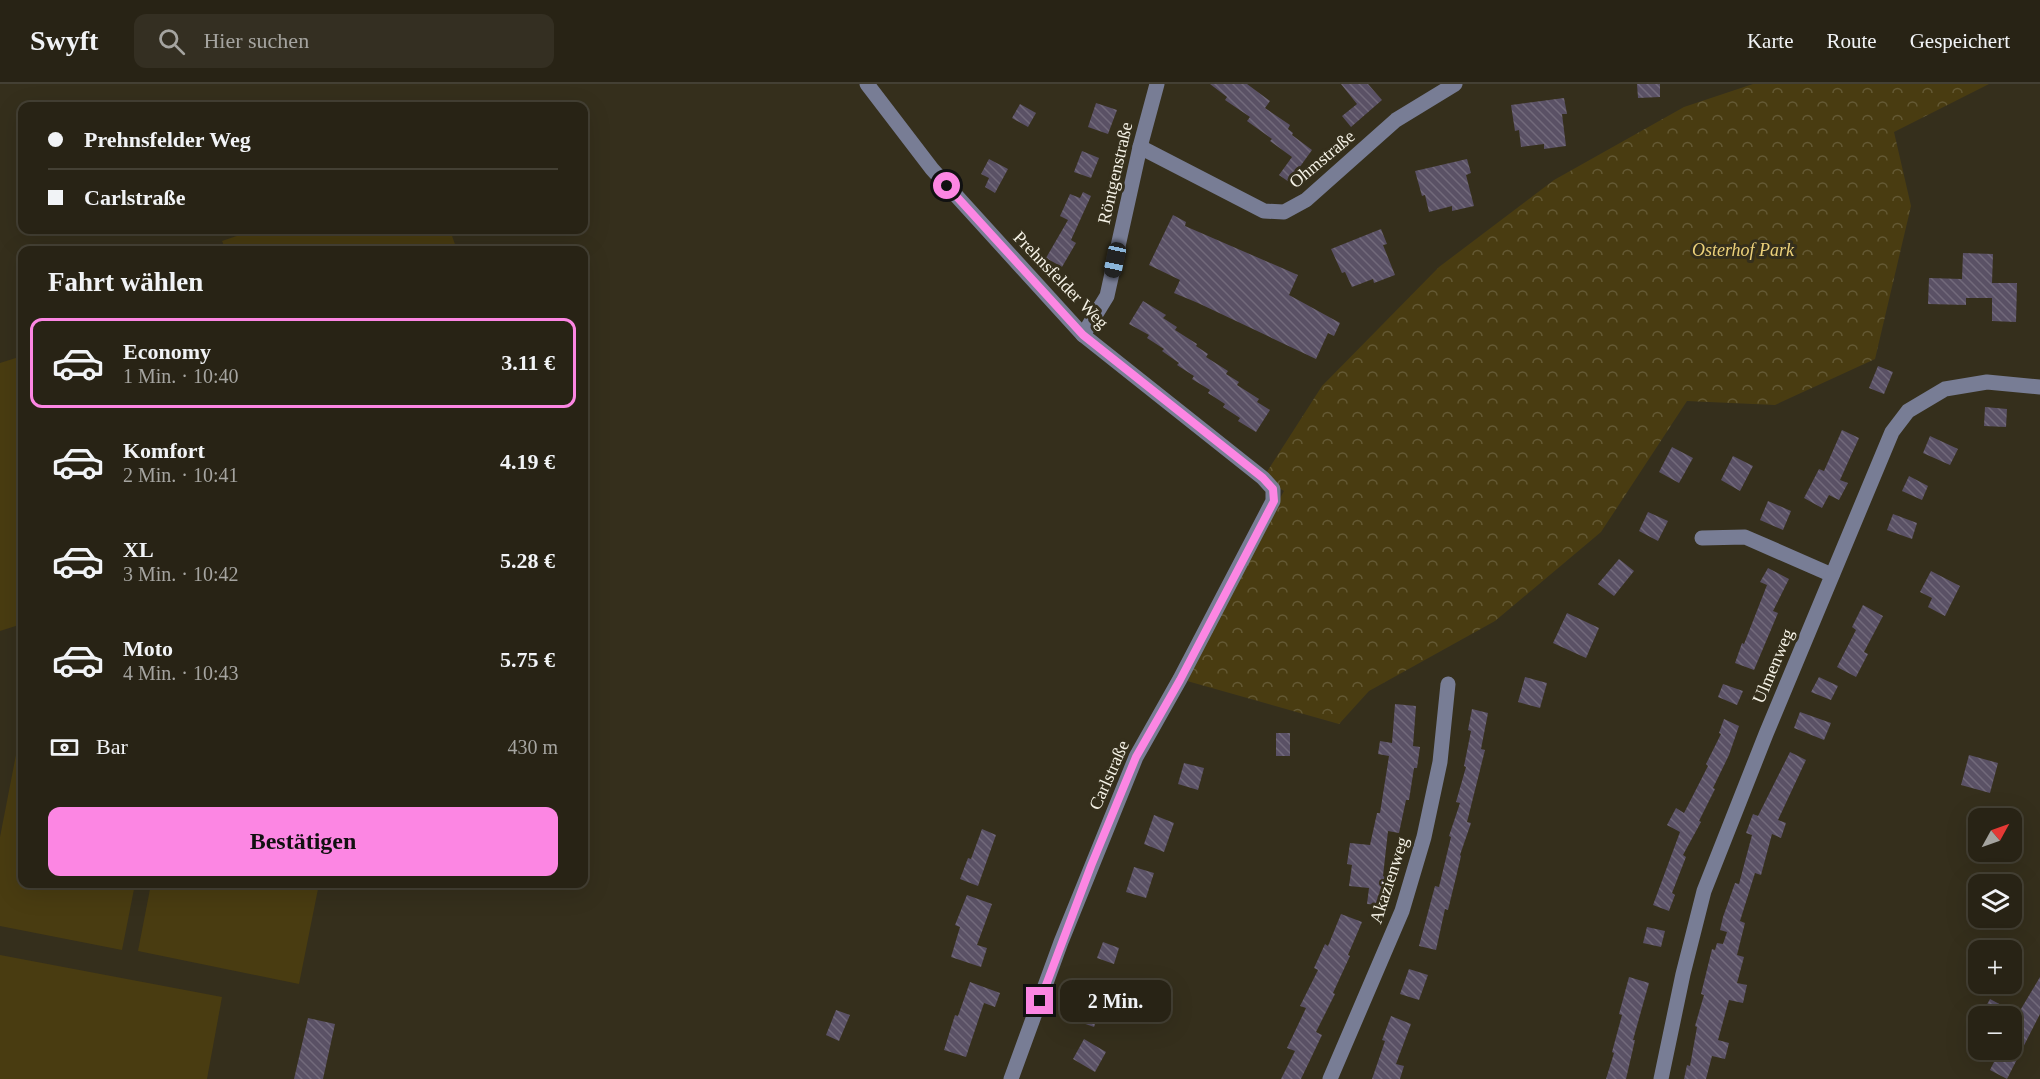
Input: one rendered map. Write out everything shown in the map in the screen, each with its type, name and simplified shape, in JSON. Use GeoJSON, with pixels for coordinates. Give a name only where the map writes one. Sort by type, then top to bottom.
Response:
{"type":"FeatureCollection","features":[{"type":"Feature","properties":{"kind":"street","name":"Prehnsfelder Weg"},"geometry":{"type":"LineString","coordinates":[[867,84],[932,170],[1083,335],[1263,478],[1273,489],[1274,501]]}},
{"type":"Feature","properties":{"kind":"street","name":"Röntgenstraße"},"geometry":{"type":"LineString","coordinates":[[1083,335],[1107,296],[1140,147],[1157,84]]}},
{"type":"Feature","properties":{"kind":"street","name":"Ohmstraße"},"geometry":{"type":"LineString","coordinates":[[1140,147],[1264,211],[1284,212],[1306,200],[1396,120],[1455,84]]}},
{"type":"Feature","properties":{"kind":"street","name":"Ulmenweg"},"geometry":{"type":"LineString","coordinates":[[1661,1079],[1683,974],[1704,891],[1766,734],[1892,432],[1908,411],[1945,389],[1987,382],[2040,387]]}},
{"type":"Feature","properties":{"kind":"street","name":"Carlstraße"},"geometry":{"type":"LineString","coordinates":[[1011,1079],[1065,931],[1136,757],[1180,680],[1274,501]]}},
{"type":"Feature","properties":{"kind":"street"},"geometry":{"type":"LineString","coordinates":[[1702,538],[1745,537],[1832,574]]}},
{"type":"Feature","properties":{"kind":"street","name":"Akazienweg"},"geometry":{"type":"LineString","coordinates":[[1330,1079],[1405,900],[1424,837],[1440,762],[1448,684]]}},
{"type":"Feature","properties":{"kind":"green space","name":"Osterhof Park"},"geometry":{"type":"Polygon","coordinates":[[[1753,84],[1989,84],[1894,132],[1911,206],[1875,359],[1775,405],[1687,401],[1601,532],[1495,621],[1369,691],[1339,724],[1180,679],[1284,491],[1263,478],[1322,386],[1439,267],[1554,180],[1684,107],[1753,84]]]}},
{"type":"Feature","properties":{"kind":"green space"},"geometry":{"type":"Polygon","coordinates":[[[242,234],[451,234],[456,246],[224,246],[222,241],[242,234]]]}},
{"type":"Feature","properties":{"kind":"green space"},"geometry":{"type":"Polygon","coordinates":[[[18,357],[18,625],[0,631],[0,363],[18,357]]]}},
{"type":"Feature","properties":{"kind":"green space"},"geometry":{"type":"Polygon","coordinates":[[[18,745],[18,888],[134,888],[122,950],[0,926],[0,837],[18,745]]]}},
{"type":"Feature","properties":{"kind":"green space"},"geometry":{"type":"Polygon","coordinates":[[[150,888],[318,888],[299,984],[138,951],[150,888]]]}},
{"type":"Feature","properties":{"kind":"green space"},"geometry":{"type":"Polygon","coordinates":[[[0,955],[222,997],[207,1079],[0,1079],[0,955]]]}},
{"type":"Feature","properties":{"kind":"building"},"geometry":{"type":"Polygon","coordinates":[[[1210,84],[1247,84],[1270,101],[1265,108],[1290,125],[1288,129],[1293,133],[1292,135],[1312,150],[1289,182],[1279,175],[1292,157],[1247,121],[1250,117],[1225,100],[1227,97],[1210,84]]]}},
{"type":"Feature","properties":{"kind":"building"},"geometry":{"type":"Polygon","coordinates":[[[1341,84],[1368,84],[1382,100],[1351,127],[1342,116],[1357,104],[1341,84]]]}},
{"type":"Feature","properties":{"kind":"building"},"geometry":{"type":"Polygon","coordinates":[[[1637,84],[1660,84],[1660,97],[1638,98],[1637,84]]]}},
{"type":"Feature","properties":{"kind":"building"},"geometry":{"type":"Polygon","coordinates":[[[1564,98],[1567,114],[1562,114],[1566,146],[1544,149],[1544,144],[1521,147],[1519,130],[1515,131],[1511,105],[1564,98]]]}},
{"type":"Feature","properties":{"kind":"building"},"geometry":{"type":"Polygon","coordinates":[[[1096,103],[1117,110],[1108,134],[1088,127],[1096,103]]]}},
{"type":"Feature","properties":{"kind":"building"},"geometry":{"type":"Polygon","coordinates":[[[1020,104],[1036,113],[1028,127],[1012,118],[1020,104]]]}},
{"type":"Feature","properties":{"kind":"building"},"geometry":{"type":"Polygon","coordinates":[[[1082,151],[1099,158],[1091,178],[1074,172],[1082,151]]]}},
{"type":"Feature","properties":{"kind":"building"},"geometry":{"type":"Polygon","coordinates":[[[989,159],[1008,169],[995,193],[985,187],[989,178],[981,174],[989,159]]]}},
{"type":"Feature","properties":{"kind":"building"},"geometry":{"type":"Polygon","coordinates":[[[1467,159],[1471,173],[1466,175],[1474,206],[1452,211],[1452,206],[1429,212],[1415,171],[1467,159]]]}},
{"type":"Feature","properties":{"kind":"building"},"geometry":{"type":"Polygon","coordinates":[[[1083,192],[1091,196],[1071,240],[1076,243],[1062,267],[1046,258],[1068,220],[1060,216],[1070,194],[1080,198],[1083,192]]]}},
{"type":"Feature","properties":{"kind":"building"},"geometry":{"type":"Polygon","coordinates":[[[1173,215],[1186,222],[1185,226],[1298,275],[1289,295],[1340,323],[1334,336],[1328,333],[1316,359],[1174,293],[1180,280],[1149,265],[1173,215]]]}},
{"type":"Feature","properties":{"kind":"building"},"geometry":{"type":"Polygon","coordinates":[[[1381,229],[1387,244],[1383,245],[1395,275],[1374,283],[1373,279],[1352,287],[1345,272],[1342,273],[1331,249],[1381,229]]]}},
{"type":"Feature","properties":{"kind":"building"},"geometry":{"type":"Polygon","coordinates":[[[1963,253],[1993,254],[1992,283],[2017,283],[2016,322],[1992,321],[1992,298],[1966,298],[1966,305],[1928,304],[1929,278],[1962,279],[1963,253]]]}},
{"type":"Feature","properties":{"kind":"building"},"geometry":{"type":"Polygon","coordinates":[[[1143,301],[1166,315],[1163,318],[1177,327],[1175,330],[1197,344],[1196,346],[1208,354],[1206,357],[1228,371],[1226,374],[1239,382],[1237,385],[1259,399],[1257,402],[1270,410],[1256,432],[1238,421],[1240,418],[1223,407],[1225,404],[1208,393],[1210,390],[1192,379],[1194,376],[1177,365],[1179,363],[1162,351],[1164,349],[1147,338],[1149,335],[1129,324],[1143,301]]]}},
{"type":"Feature","properties":{"kind":"building"},"geometry":{"type":"Polygon","coordinates":[[[1878,366],[1893,372],[1884,394],[1869,388],[1878,366]]]}},
{"type":"Feature","properties":{"kind":"building"},"geometry":{"type":"Polygon","coordinates":[[[1985,407],[2007,409],[2006,427],[1984,426],[1985,407]]]}},
{"type":"Feature","properties":{"kind":"building"},"geometry":{"type":"Polygon","coordinates":[[[1842,430],[1859,438],[1840,480],[1848,483],[1839,500],[1829,495],[1822,508],[1804,498],[1819,469],[1824,471],[1842,430]]]}},
{"type":"Feature","properties":{"kind":"building"},"geometry":{"type":"Polygon","coordinates":[[[1930,436],[1958,449],[1950,465],[1923,453],[1930,436]]]}},
{"type":"Feature","properties":{"kind":"building"},"geometry":{"type":"Polygon","coordinates":[[[1672,447],[1693,458],[1679,483],[1659,472],[1672,447]]]}},
{"type":"Feature","properties":{"kind":"building"},"geometry":{"type":"Polygon","coordinates":[[[1733,456],[1753,466],[1740,491],[1721,480],[1733,456]]]}},
{"type":"Feature","properties":{"kind":"building"},"geometry":{"type":"Polygon","coordinates":[[[1909,476],[1928,486],[1922,500],[1902,491],[1909,476]]]}},
{"type":"Feature","properties":{"kind":"building"},"geometry":{"type":"Polygon","coordinates":[[[1768,501],[1791,511],[1783,530],[1760,520],[1768,501]]]}},
{"type":"Feature","properties":{"kind":"building"},"geometry":{"type":"Polygon","coordinates":[[[1648,512],[1668,521],[1658,541],[1639,531],[1648,512]]]}},
{"type":"Feature","properties":{"kind":"building"},"geometry":{"type":"Polygon","coordinates":[[[1893,514],[1917,523],[1912,539],[1887,530],[1893,514]]]}},
{"type":"Feature","properties":{"kind":"building"},"geometry":{"type":"Polygon","coordinates":[[[1619,559],[1634,571],[1614,596],[1598,584],[1619,559]]]}},
{"type":"Feature","properties":{"kind":"building"},"geometry":{"type":"Polygon","coordinates":[[[1768,568],[1789,579],[1773,611],[1778,613],[1754,670],[1735,663],[1767,585],[1760,582],[1768,568]]]}},
{"type":"Feature","properties":{"kind":"building"},"geometry":{"type":"Polygon","coordinates":[[[1931,571],[1960,586],[1945,616],[1928,607],[1932,598],[1920,592],[1931,571]]]}},
{"type":"Feature","properties":{"kind":"building"},"geometry":{"type":"Polygon","coordinates":[[[1863,605],[1883,616],[1864,652],[1868,654],[1856,677],[1837,667],[1856,630],[1852,627],[1863,605]]]}},
{"type":"Feature","properties":{"kind":"building"},"geometry":{"type":"Polygon","coordinates":[[[1567,613],[1599,628],[1586,658],[1553,643],[1567,613]]]}},
{"type":"Feature","properties":{"kind":"building"},"geometry":{"type":"Polygon","coordinates":[[[1525,677],[1547,683],[1540,708],[1518,702],[1525,677]]]}},
{"type":"Feature","properties":{"kind":"building"},"geometry":{"type":"Polygon","coordinates":[[[1819,677],[1838,686],[1831,700],[1811,692],[1819,677]]]}},
{"type":"Feature","properties":{"kind":"building"},"geometry":{"type":"Polygon","coordinates":[[[1723,684],[1743,691],[1737,705],[1718,697],[1723,684]]]}},
{"type":"Feature","properties":{"kind":"building"},"geometry":{"type":"Polygon","coordinates":[[[1395,704],[1416,706],[1413,746],[1420,747],[1417,768],[1414,768],[1409,800],[1406,800],[1399,833],[1388,831],[1382,905],[1367,904],[1369,888],[1349,886],[1352,865],[1347,864],[1350,843],[1370,845],[1377,813],[1380,813],[1389,756],[1378,754],[1380,741],[1392,743],[1395,704]]]}},
{"type":"Feature","properties":{"kind":"building"},"geometry":{"type":"Polygon","coordinates":[[[1472,709],[1488,713],[1481,749],[1485,750],[1467,822],[1471,823],[1460,855],[1448,910],[1445,909],[1436,950],[1419,946],[1435,886],[1439,887],[1451,837],[1449,836],[1460,803],[1456,802],[1466,767],[1464,766],[1471,731],[1468,730],[1472,709]]]}},
{"type":"Feature","properties":{"kind":"building"},"geometry":{"type":"Polygon","coordinates":[[[1800,712],[1831,723],[1824,740],[1794,728],[1800,712]]]}},
{"type":"Feature","properties":{"kind":"building"},"geometry":{"type":"Polygon","coordinates":[[[1724,719],[1739,726],[1729,755],[1713,788],[1715,789],[1699,821],[1701,822],[1683,855],[1686,857],[1672,893],[1675,895],[1669,911],[1653,905],[1680,832],[1667,825],[1676,808],[1684,813],[1708,766],[1706,764],[1721,734],[1719,733],[1724,719]]]}},
{"type":"Feature","properties":{"kind":"building"},"geometry":{"type":"Polygon","coordinates":[[[1276,733],[1290,733],[1290,756],[1276,756],[1276,733]]]}},
{"type":"Feature","properties":{"kind":"building"},"geometry":{"type":"Polygon","coordinates":[[[1790,752],[1806,760],[1778,820],[1786,823],[1781,838],[1772,834],[1761,875],[1755,873],[1740,921],[1745,923],[1737,955],[1744,957],[1737,983],[1747,985],[1743,1003],[1729,1000],[1718,1040],[1729,1043],[1725,1059],[1712,1056],[1706,1079],[1684,1079],[1687,1065],[1690,1066],[1697,1027],[1695,1026],[1704,995],[1701,994],[1712,949],[1715,950],[1717,943],[1723,944],[1727,932],[1720,930],[1723,917],[1735,883],[1739,884],[1752,835],[1746,833],[1753,814],[1758,816],[1790,752]]]}},
{"type":"Feature","properties":{"kind":"building"},"geometry":{"type":"Polygon","coordinates":[[[1969,755],[1998,763],[1990,793],[1961,785],[1969,755]]]}},
{"type":"Feature","properties":{"kind":"building"},"geometry":{"type":"Polygon","coordinates":[[[1184,763],[1204,768],[1198,790],[1178,784],[1184,763]]]}},
{"type":"Feature","properties":{"kind":"building"},"geometry":{"type":"Polygon","coordinates":[[[1154,815],[1174,823],[1164,852],[1144,844],[1154,815]]]}},
{"type":"Feature","properties":{"kind":"building"},"geometry":{"type":"Polygon","coordinates":[[[982,829],[996,835],[978,886],[960,879],[968,858],[971,859],[982,829]]]}},
{"type":"Feature","properties":{"kind":"building"},"geometry":{"type":"Polygon","coordinates":[[[1134,867],[1154,873],[1146,898],[1126,892],[1134,867]]]}},
{"type":"Feature","properties":{"kind":"building"},"geometry":{"type":"Polygon","coordinates":[[[967,895],[992,904],[977,945],[987,948],[981,967],[951,957],[960,927],[955,925],[967,895]]]}},
{"type":"Feature","properties":{"kind":"building"},"geometry":{"type":"Polygon","coordinates":[[[1341,914],[1362,922],[1333,993],[1335,994],[1316,1032],[1322,1035],[1301,1079],[1281,1079],[1295,1051],[1287,1048],[1306,1008],[1300,1006],[1318,970],[1314,968],[1325,944],[1328,946],[1341,914]]]}},
{"type":"Feature","properties":{"kind":"building"},"geometry":{"type":"Polygon","coordinates":[[[1647,927],[1665,931],[1661,947],[1643,943],[1647,927]]]}},
{"type":"Feature","properties":{"kind":"building"},"geometry":{"type":"Polygon","coordinates":[[[1103,942],[1119,948],[1114,964],[1097,958],[1103,942]]]}},
{"type":"Feature","properties":{"kind":"building"},"geometry":{"type":"Polygon","coordinates":[[[1409,969],[1428,975],[1419,1000],[1400,994],[1409,969]]]}},
{"type":"Feature","properties":{"kind":"building"},"geometry":{"type":"Polygon","coordinates":[[[1629,977],[1649,983],[1633,1040],[1635,1040],[1626,1079],[1606,1079],[1614,1053],[1612,1052],[1622,1015],[1619,1014],[1629,977]]]}},
{"type":"Feature","properties":{"kind":"building"},"geometry":{"type":"Polygon","coordinates":[[[2040,977],[2040,1014],[2022,1049],[2022,1007],[2040,977]]]}},
{"type":"Feature","properties":{"kind":"building"},"geometry":{"type":"Polygon","coordinates":[[[970,982],[1000,993],[995,1007],[984,1003],[966,1057],[944,1050],[955,1015],[958,1016],[970,982]]]}},
{"type":"Feature","properties":{"kind":"building"},"geometry":{"type":"Polygon","coordinates":[[[1990,999],[2003,1006],[1986,1006],[1990,999]]]}},
{"type":"Feature","properties":{"kind":"building"},"geometry":{"type":"Polygon","coordinates":[[[1083,1003],[1100,1010],[1094,1027],[1077,1021],[1083,1003]]]}},
{"type":"Feature","properties":{"kind":"building"},"geometry":{"type":"Polygon","coordinates":[[[836,1010],[850,1015],[839,1041],[826,1035],[836,1010]]]}},
{"type":"Feature","properties":{"kind":"building"},"geometry":{"type":"Polygon","coordinates":[[[1391,1016],[1411,1024],[1396,1064],[1404,1066],[1400,1079],[1372,1079],[1385,1041],[1382,1040],[1391,1016]]]}},
{"type":"Feature","properties":{"kind":"building"},"geometry":{"type":"Polygon","coordinates":[[[308,1018],[335,1024],[323,1079],[294,1079],[308,1018]]]}},
{"type":"Feature","properties":{"kind":"building"},"geometry":{"type":"Polygon","coordinates":[[[1084,1039],[1106,1052],[1095,1072],[1073,1059],[1084,1039]]]}},
{"type":"Feature","properties":{"kind":"building"},"geometry":{"type":"Polygon","coordinates":[[[1995,1060],[2017,1060],[2007,1079],[1990,1070],[1995,1060]]]}},
{"type":"Feature","properties":{"kind":"route"},"geometry":{"type":"LineString","coordinates":[[947,186],[1083,335],[1263,478],[1273,489],[1274,501],[1180,680],[1136,757],[1061,942],[1040,1001]]}}]}
